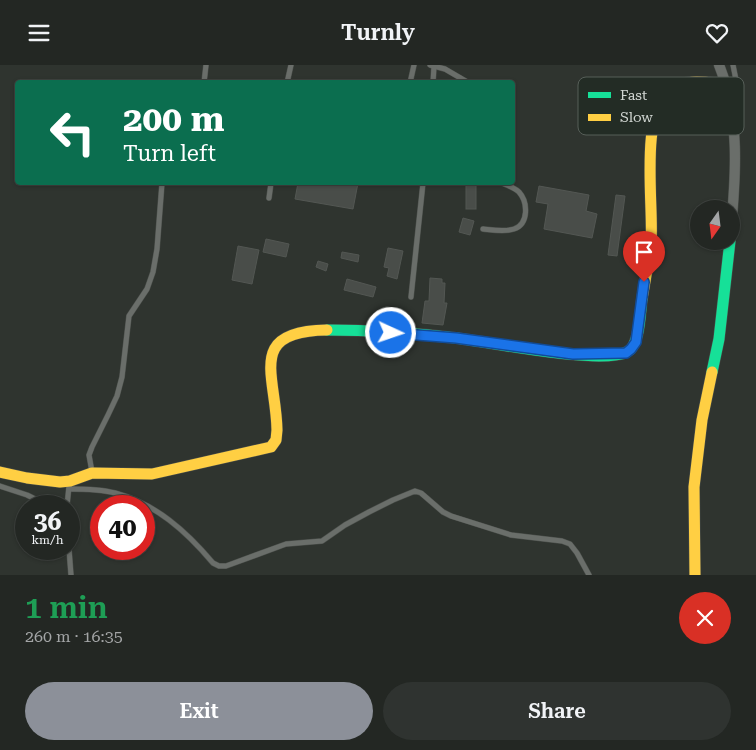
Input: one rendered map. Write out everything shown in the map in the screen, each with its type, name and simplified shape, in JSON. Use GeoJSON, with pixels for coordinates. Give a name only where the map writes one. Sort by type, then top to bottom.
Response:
{"type":"FeatureCollection","features":[{"type":"Feature","properties":{"kind":"street"},"geometry":{"type":"LineString","coordinates":[[719,65],[723,77]]}},
{"type":"Feature","properties":{"kind":"street"},"geometry":{"type":"LineString","coordinates":[[0,472],[69,485],[92,473],[152,474],[271,447],[277,440],[278,427],[270,379],[270,361],[273,351],[280,341],[286,336],[302,332],[330,330],[422,335],[584,355],[626,353],[636,342],[651,241],[651,149],[653,135]]}},
{"type":"Feature","properties":{"kind":"street"},"geometry":{"type":"LineString","coordinates":[[733,200],[736,135]]}},
{"type":"Feature","properties":{"kind":"street"},"geometry":{"type":"LineString","coordinates":[[695,575],[694,487],[697,453],[719,339],[729,250]]}},
{"type":"Feature","properties":{"kind":"lane"},"geometry":{"type":"LineString","coordinates":[[204,80],[206,65]]}},
{"type":"Feature","properties":{"kind":"lane"},"geometry":{"type":"LineString","coordinates":[[288,80],[291,65]]}},
{"type":"Feature","properties":{"kind":"lane"},"geometry":{"type":"LineString","coordinates":[[411,80],[414,65]]}},
{"type":"Feature","properties":{"kind":"lane"},"geometry":{"type":"LineString","coordinates":[[433,80],[432,65],[460,76],[465,80]]}},
{"type":"Feature","properties":{"kind":"lane"},"geometry":{"type":"LineString","coordinates":[[92,473],[89,455],[117,395],[122,377],[129,316],[147,289],[153,272],[157,249],[162,185]]}},
{"type":"Feature","properties":{"kind":"lane"},"geometry":{"type":"LineString","coordinates":[[269,198],[271,185]]}},
{"type":"Feature","properties":{"kind":"lane"},"geometry":{"type":"LineString","coordinates":[[412,297],[423,185]]}},
{"type":"Feature","properties":{"kind":"lane"},"geometry":{"type":"LineString","coordinates":[[483,229],[516,229],[523,223],[526,215],[525,202],[519,192],[506,185]]}},
{"type":"Feature","properties":{"kind":"lane"},"geometry":{"type":"LineString","coordinates":[[68,495],[69,485],[113,493],[135,500],[153,509],[176,525],[213,563],[219,566],[231,564],[286,544],[322,541],[369,512],[392,500],[416,491],[451,516],[511,535],[554,539],[570,544],[589,575]]}},
{"type":"Feature","properties":{"kind":"lane"},"geometry":{"type":"LineString","coordinates":[[0,487],[27,495]]}},
{"type":"Feature","properties":{"kind":"lane"},"geometry":{"type":"LineString","coordinates":[[70,560],[71,575]]}},
{"type":"Feature","properties":{"kind":"building"},"geometry":{"type":"Polygon","coordinates":[[[298,185],[358,185],[353,209],[295,199],[298,185]]]}},
{"type":"Feature","properties":{"kind":"building"},"geometry":{"type":"Polygon","coordinates":[[[466,185],[476,185],[476,209],[466,209],[466,185]]]}},
{"type":"Feature","properties":{"kind":"building"},"geometry":{"type":"Polygon","coordinates":[[[539,186],[589,195],[586,211],[597,214],[592,238],[544,229],[548,204],[536,202],[539,186]]]}},
{"type":"Feature","properties":{"kind":"building"},"geometry":{"type":"Polygon","coordinates":[[[616,195],[625,196],[617,256],[608,255],[616,195]]]}},
{"type":"Feature","properties":{"kind":"building"},"geometry":{"type":"Polygon","coordinates":[[[463,218],[474,221],[470,235],[459,232],[463,218]]]}},
{"type":"Feature","properties":{"kind":"building"},"geometry":{"type":"Polygon","coordinates":[[[266,239],[289,244],[286,257],[263,252],[266,239]]]}},
{"type":"Feature","properties":{"kind":"building"},"geometry":{"type":"Polygon","coordinates":[[[238,246],[259,250],[252,284],[232,280],[238,246]]]}},
{"type":"Feature","properties":{"kind":"building"},"geometry":{"type":"Polygon","coordinates":[[[388,248],[403,251],[397,279],[387,276],[389,268],[384,267],[388,248]]]}},
{"type":"Feature","properties":{"kind":"building"},"geometry":{"type":"Polygon","coordinates":[[[342,252],[359,255],[358,262],[341,258],[342,252]]]}},
{"type":"Feature","properties":{"kind":"building"},"geometry":{"type":"Polygon","coordinates":[[[318,261],[328,264],[326,271],[316,267],[318,261]]]}},
{"type":"Feature","properties":{"kind":"building"},"geometry":{"type":"Polygon","coordinates":[[[430,278],[442,279],[442,283],[445,283],[444,303],[447,303],[443,325],[422,323],[425,301],[429,301],[430,278]]]}},
{"type":"Feature","properties":{"kind":"building"},"geometry":{"type":"Polygon","coordinates":[[[347,279],[376,287],[373,297],[344,290],[347,279]]]}},
{"type":"Feature","properties":{"kind":"traffic: fast"},"geometry":{"type":"LineString","coordinates":[[712,372],[719,339],[729,250]]}},
{"type":"Feature","properties":{"kind":"traffic: fast"},"geometry":{"type":"LineString","coordinates":[[327,330],[376,331],[424,335],[570,354],[613,355],[627,352],[635,343],[639,329],[642,299]]}},
{"type":"Feature","properties":{"kind":"traffic: slow"},"geometry":{"type":"LineString","coordinates":[[642,299],[651,242],[652,135]]}},
{"type":"Feature","properties":{"kind":"traffic: slow"},"geometry":{"type":"LineString","coordinates":[[0,472],[60,482],[70,481],[92,473],[152,474],[271,447],[276,440],[277,430],[271,374],[271,360],[275,348],[285,338],[302,332],[327,330]]}},
{"type":"Feature","properties":{"kind":"traffic: slow"},"geometry":{"type":"LineString","coordinates":[[695,575],[694,487],[702,420],[712,372]]}},
{"type":"Feature","properties":{"kind":"route"},"geometry":{"type":"LineString","coordinates":[[391,333],[456,338],[584,355],[626,353],[636,342],[644,282]]}}]}
